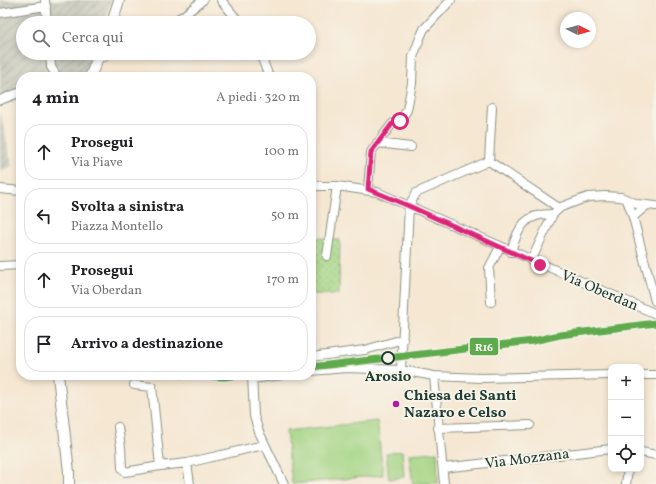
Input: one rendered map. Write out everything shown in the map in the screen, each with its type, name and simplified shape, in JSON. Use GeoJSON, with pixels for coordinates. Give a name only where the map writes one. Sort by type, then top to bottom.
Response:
{"type":"FeatureCollection","features":[{"type":"Feature","properties":{"kind":"main road"},"geometry":{"type":"LineString","coordinates":[[116,16],[122,0]]}},
{"type":"Feature","properties":{"kind":"main road"},"geometry":{"type":"LineString","coordinates":[[93,72],[100,60]]}},
{"type":"Feature","properties":{"kind":"main road"},"geometry":{"type":"LineString","coordinates":[[98,72],[101,60]]}},
{"type":"Feature","properties":{"kind":"main road"},"geometry":{"type":"LineString","coordinates":[[59,380],[69,484]]}},
{"type":"Feature","properties":{"kind":"street"},"geometry":{"type":"LineString","coordinates":[[183,16],[203,0]]}},
{"type":"Feature","properties":{"kind":"street"},"geometry":{"type":"LineString","coordinates":[[221,0],[234,16]]}},
{"type":"Feature","properties":{"kind":"street"},"geometry":{"type":"LineString","coordinates":[[368,189],[371,152],[392,124],[400,121],[408,110],[412,83],[413,57],[420,38],[424,29],[451,0]]}},
{"type":"Feature","properties":{"kind":"street"},"geometry":{"type":"LineString","coordinates":[[0,13],[45,3],[46,16]]}},
{"type":"Feature","properties":{"kind":"street"},"geometry":{"type":"LineString","coordinates":[[50,60],[51,67],[54,72]]}},
{"type":"Feature","properties":{"kind":"street"},"geometry":{"type":"LineString","coordinates":[[89,72],[98,60]]}},
{"type":"Feature","properties":{"kind":"street"},"geometry":{"type":"LineString","coordinates":[[263,60],[267,72]]}},
{"type":"Feature","properties":{"kind":"street"},"geometry":{"type":"LineString","coordinates":[[0,100],[16,94]]}},
{"type":"Feature","properties":{"kind":"street"},"geometry":{"type":"LineString","coordinates":[[488,161],[492,106]]}},
{"type":"Feature","properties":{"kind":"street"},"geometry":{"type":"LineString","coordinates":[[377,143],[411,147]]}},
{"type":"Feature","properties":{"kind":"street"},"geometry":{"type":"LineString","coordinates":[[401,370],[409,206],[416,193],[488,161]]}},
{"type":"Feature","properties":{"kind":"street"},"geometry":{"type":"LineString","coordinates":[[488,161],[556,211]]}},
{"type":"Feature","properties":{"kind":"street","name":"Via Oberdan"},"geometry":{"type":"LineString","coordinates":[[316,186],[337,186],[368,189],[656,314]]}},
{"type":"Feature","properties":{"kind":"street"},"geometry":{"type":"LineString","coordinates":[[327,256],[337,186]]}},
{"type":"Feature","properties":{"kind":"street"},"geometry":{"type":"LineString","coordinates":[[0,189],[16,191]]}},
{"type":"Feature","properties":{"kind":"street"},"geometry":{"type":"LineString","coordinates":[[511,252],[520,228],[528,218],[556,211],[588,197],[605,196],[628,200],[638,204],[656,206]]}},
{"type":"Feature","properties":{"kind":"street"},"geometry":{"type":"LineString","coordinates":[[628,200],[654,287],[656,302],[645,310]]}},
{"type":"Feature","properties":{"kind":"street"},"geometry":{"type":"LineString","coordinates":[[633,217],[647,205]]}},
{"type":"Feature","properties":{"kind":"street"},"geometry":{"type":"LineString","coordinates":[[531,261],[556,211]]}},
{"type":"Feature","properties":{"kind":"street"},"geometry":{"type":"LineString","coordinates":[[491,302],[489,268],[500,247]]}},
{"type":"Feature","properties":{"kind":"street"},"geometry":{"type":"LineString","coordinates":[[0,266],[16,266]]}},
{"type":"Feature","properties":{"kind":"street"},"geometry":{"type":"LineString","coordinates":[[316,355],[365,350],[403,339]]}},
{"type":"Feature","properties":{"kind":"street"},"geometry":{"type":"LineString","coordinates":[[316,371],[334,369],[401,370],[434,376],[481,378],[608,375]]}},
{"type":"Feature","properties":{"kind":"street"},"geometry":{"type":"LineString","coordinates":[[644,375],[656,375]]}},
{"type":"Feature","properties":{"kind":"street"},"geometry":{"type":"LineString","coordinates":[[434,376],[444,484]]}},
{"type":"Feature","properties":{"kind":"street"},"geometry":{"type":"LineString","coordinates":[[252,380],[254,416],[264,445],[284,484]]}},
{"type":"Feature","properties":{"kind":"street"},"geometry":{"type":"LineString","coordinates":[[134,385],[152,387],[160,466]]}},
{"type":"Feature","properties":{"kind":"street"},"geometry":{"type":"LineString","coordinates":[[438,428],[530,425]]}},
{"type":"Feature","properties":{"kind":"street"},"geometry":{"type":"LineString","coordinates":[[118,427],[122,447],[122,468],[125,472],[187,463],[264,445]]}},
{"type":"Feature","properties":{"kind":"street","name":"Via Mozzana"},"geometry":{"type":"LineString","coordinates":[[443,468],[608,448]]}},
{"type":"Feature","properties":{"kind":"street"},"geometry":{"type":"LineString","coordinates":[[644,452],[656,454]]}},
{"type":"Feature","properties":{"kind":"street"},"geometry":{"type":"LineString","coordinates":[[187,463],[190,484]]}},
{"type":"Feature","properties":{"kind":"street"},"geometry":{"type":"LineString","coordinates":[[626,484],[628,472]]}},
{"type":"Feature","properties":{"kind":"shaded area"},"geometry":{"type":"Polygon","coordinates":[[[0,0],[112,0],[106,16],[16,16],[16,60],[90,60],[86,72],[16,72],[16,101],[0,106],[0,0]]]}},
{"type":"Feature","properties":{"kind":"shaded area"},"geometry":{"type":"Polygon","coordinates":[[[0,112],[12,166],[0,171],[0,112]]]}},
{"type":"Feature","properties":{"kind":"green space"},"geometry":{"type":"Polygon","coordinates":[[[316,238],[340,240],[339,294],[316,294],[316,238]]]}},
{"type":"Feature","properties":{"kind":"green space"},"geometry":{"type":"Polygon","coordinates":[[[377,421],[383,475],[292,484],[286,431],[377,421]]]}},
{"type":"Feature","properties":{"kind":"green space"},"geometry":{"type":"Polygon","coordinates":[[[402,451],[404,477],[389,479],[386,453],[402,451]]]}},
{"type":"Feature","properties":{"kind":"green space"},"geometry":{"type":"Polygon","coordinates":[[[437,452],[438,483],[413,484],[409,454],[437,452]]]}},
{"type":"Feature","properties":{"kind":"transit line","name":"R16"},"geometry":{"type":"LineString","coordinates":[[316,366],[533,341],[560,335],[656,323]]}},
{"type":"Feature","properties":{"kind":"place","name":"Arosio"},"geometry":{"type":"Point","coordinates":[388,358]}},
{"type":"Feature","properties":{"kind":"place","name":"Chiesa dei Santi Nazaro e Celso"},"geometry":{"type":"Point","coordinates":[396,404]}},
{"type":"Feature","properties":{"kind":"route"},"geometry":{"type":"LineString","coordinates":[[400,121],[392,124],[371,152],[368,189],[540,265]]}}]}
